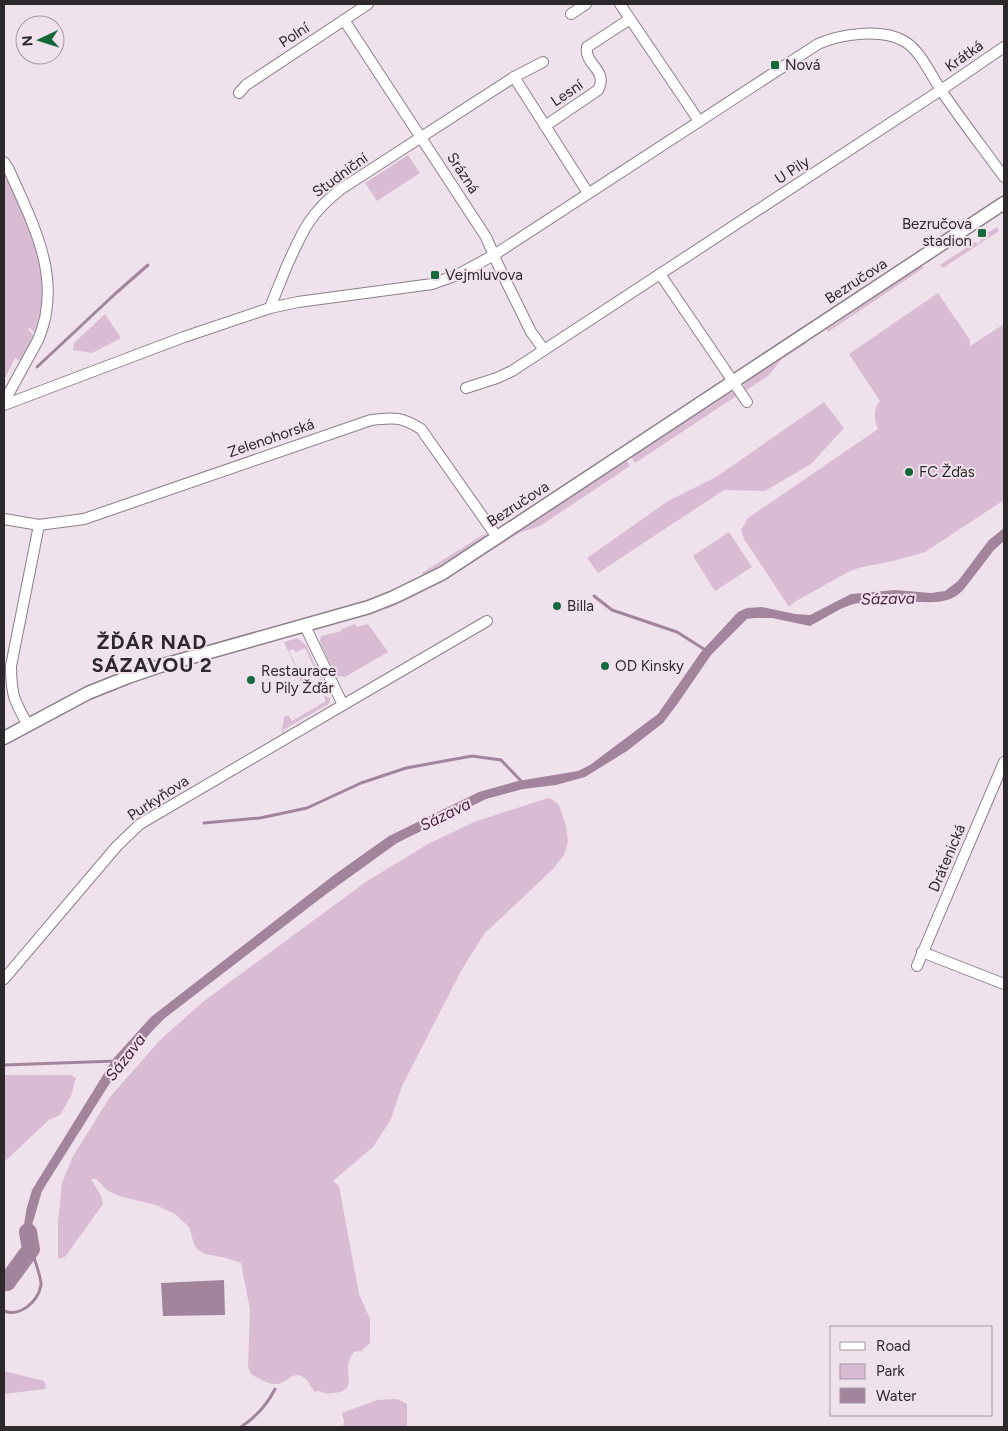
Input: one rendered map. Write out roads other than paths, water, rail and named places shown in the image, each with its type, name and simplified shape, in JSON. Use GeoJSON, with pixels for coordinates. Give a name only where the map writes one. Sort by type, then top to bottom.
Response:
{"type":"FeatureCollection","features":[{"type":"Feature","properties":{"kind":"main road","name":"Bezručova"},"geometry":{"type":"LineString","coordinates":[[4,738],[88,694],[128,677],[160,666],[369,607],[394,597],[443,572],[1004,203]]}},
{"type":"Feature","properties":{"kind":"street","name":"Polní"},"geometry":{"type":"LineString","coordinates":[[239,93],[246,85],[368,4]]}},
{"type":"Feature","properties":{"kind":"street"},"geometry":{"type":"LineString","coordinates":[[571,14],[586,4]]}},
{"type":"Feature","properties":{"kind":"street"},"geometry":{"type":"LineString","coordinates":[[620,4],[698,121]]}},
{"type":"Feature","properties":{"kind":"street","name":"Lesní"},"geometry":{"type":"LineString","coordinates":[[545,126],[598,90],[602,78],[587,54],[587,47],[630,19]]}},
{"type":"Feature","properties":{"kind":"street","name":"Srázná"},"geometry":{"type":"LineString","coordinates":[[344,20],[486,237],[531,332],[544,350]]}},
{"type":"Feature","properties":{"kind":"street"},"geometry":{"type":"LineString","coordinates":[[4,404],[192,334],[270,308],[298,302],[432,284],[457,274],[494,254],[828,39],[851,34],[868,34],[891,36],[904,41],[917,52],[941,90],[1004,177]]}},
{"type":"Feature","properties":{"kind":"street","name":"Krátká"},"geometry":{"type":"LineString","coordinates":[[941,90],[1004,47]]}},
{"type":"Feature","properties":{"kind":"street"},"geometry":{"type":"LineString","coordinates":[[421,137],[514,77],[543,62]]}},
{"type":"Feature","properties":{"kind":"street","name":"Lesní"},"geometry":{"type":"LineString","coordinates":[[514,77],[588,193]]}},
{"type":"Feature","properties":{"kind":"street","name":"U Pily"},"geometry":{"type":"LineString","coordinates":[[466,388],[512,371],[941,90]]}},
{"type":"Feature","properties":{"kind":"street","name":"Studniční"},"geometry":{"type":"LineString","coordinates":[[270,308],[301,235],[311,217],[341,189],[421,137]]}},
{"type":"Feature","properties":{"kind":"street"},"geometry":{"type":"LineString","coordinates":[[4,162],[39,238],[46,269],[49,301],[43,329],[4,404]]}},
{"type":"Feature","properties":{"kind":"street"},"geometry":{"type":"LineString","coordinates":[[660,274],[747,402]]}},
{"type":"Feature","properties":{"kind":"street","name":"Zelenohorská"},"geometry":{"type":"LineString","coordinates":[[4,519],[39,525],[74,521],[371,420],[393,417],[410,422],[421,430],[496,537]]}},
{"type":"Feature","properties":{"kind":"street"},"geometry":{"type":"LineString","coordinates":[[28,725],[15,702],[11,684],[11,666],[39,525]]}},
{"type":"Feature","properties":{"kind":"street","name":"Purkyňova"},"geometry":{"type":"LineString","coordinates":[[4,979],[117,846],[140,824],[487,621]]}},
{"type":"Feature","properties":{"kind":"street"},"geometry":{"type":"LineString","coordinates":[[305,626],[342,706]]}},
{"type":"Feature","properties":{"kind":"street","name":"Drátenická"},"geometry":{"type":"LineString","coordinates":[[916,966],[1004,762]]}},
{"type":"Feature","properties":{"kind":"street"},"geometry":{"type":"LineString","coordinates":[[922,952],[1004,984]]}},
{"type":"Feature","properties":{"kind":"water"},"geometry":{"type":"Polygon","coordinates":[[[1004,528],[1004,541],[994,550],[964,589],[949,599],[933,602],[873,601],[853,604],[810,626],[772,618],[747,619],[711,655],[663,723],[627,751],[585,777],[556,785],[523,789],[486,799],[397,843],[325,895],[165,1018],[120,1067],[42,1191],[32,1225],[36,1248],[30,1258],[25,1248],[24,1224],[32,1190],[113,1059],[151,1017],[334,875],[389,836],[479,792],[518,781],[578,771],[590,765],[658,714],[701,652],[738,612],[747,608],[762,607],[810,615],[851,594],[895,590],[931,593],[945,591],[958,581],[989,540],[1004,528]]]}},
{"type":"Feature","properties":{"kind":"water"},"geometry":{"type":"Polygon","coordinates":[[[224,1280],[225,1315],[163,1316],[161,1283],[224,1280]]]}},
{"type":"Feature","properties":{"kind":"waterway"},"geometry":{"type":"LineString","coordinates":[[37,367],[148,265]]}},
{"type":"Feature","properties":{"kind":"waterway"},"geometry":{"type":"LineString","coordinates":[[594,596],[612,610],[677,632],[707,651]]}},
{"type":"Feature","properties":{"kind":"waterway"},"geometry":{"type":"LineString","coordinates":[[204,823],[260,818],[307,808],[361,783],[406,768],[472,756],[501,760],[523,783]]}},
{"type":"Feature","properties":{"kind":"waterway"},"geometry":{"type":"LineString","coordinates":[[4,1065],[116,1061]]}},
{"type":"Feature","properties":{"kind":"waterway","name":"Sázava"},"geometry":{"type":"LineString","coordinates":[[4,1281],[7,1282],[31,1249],[28,1232]]}},
{"type":"Feature","properties":{"kind":"waterway"},"geometry":{"type":"LineString","coordinates":[[4,1311],[16,1312],[22,1310],[32,1302],[39,1291],[41,1282],[32,1251]]}},
{"type":"Feature","properties":{"kind":"waterway"},"geometry":{"type":"LineString","coordinates":[[241,1427],[261,1410],[275,1389]]}},
{"type":"Feature","properties":{"kind":"place","name":"Nová"},"geometry":{"type":"Point","coordinates":[775,65]}},
{"type":"Feature","properties":{"kind":"place","name":"Bezručova stadion"},"geometry":{"type":"Point","coordinates":[982,233]}},
{"type":"Feature","properties":{"kind":"place","name":"Vejmluvova"},"geometry":{"type":"Point","coordinates":[435,275]}},
{"type":"Feature","properties":{"kind":"place","name":"FC Žďas"},"geometry":{"type":"Point","coordinates":[909,472]}},
{"type":"Feature","properties":{"kind":"place","name":"Billa"},"geometry":{"type":"Point","coordinates":[557,606]}},
{"type":"Feature","properties":{"kind":"place","name":"OD Kinsky"},"geometry":{"type":"Point","coordinates":[605,666]}},
{"type":"Feature","properties":{"kind":"place","name":"Restaurace U Pily Žďár"},"geometry":{"type":"Point","coordinates":[251,680]}},
{"type":"Feature","properties":{"kind":"district","name":"ŽĎÁR NAD SÁZAVOU 2"},"geometry":{"type":"Point","coordinates":[152,654]}}]}
